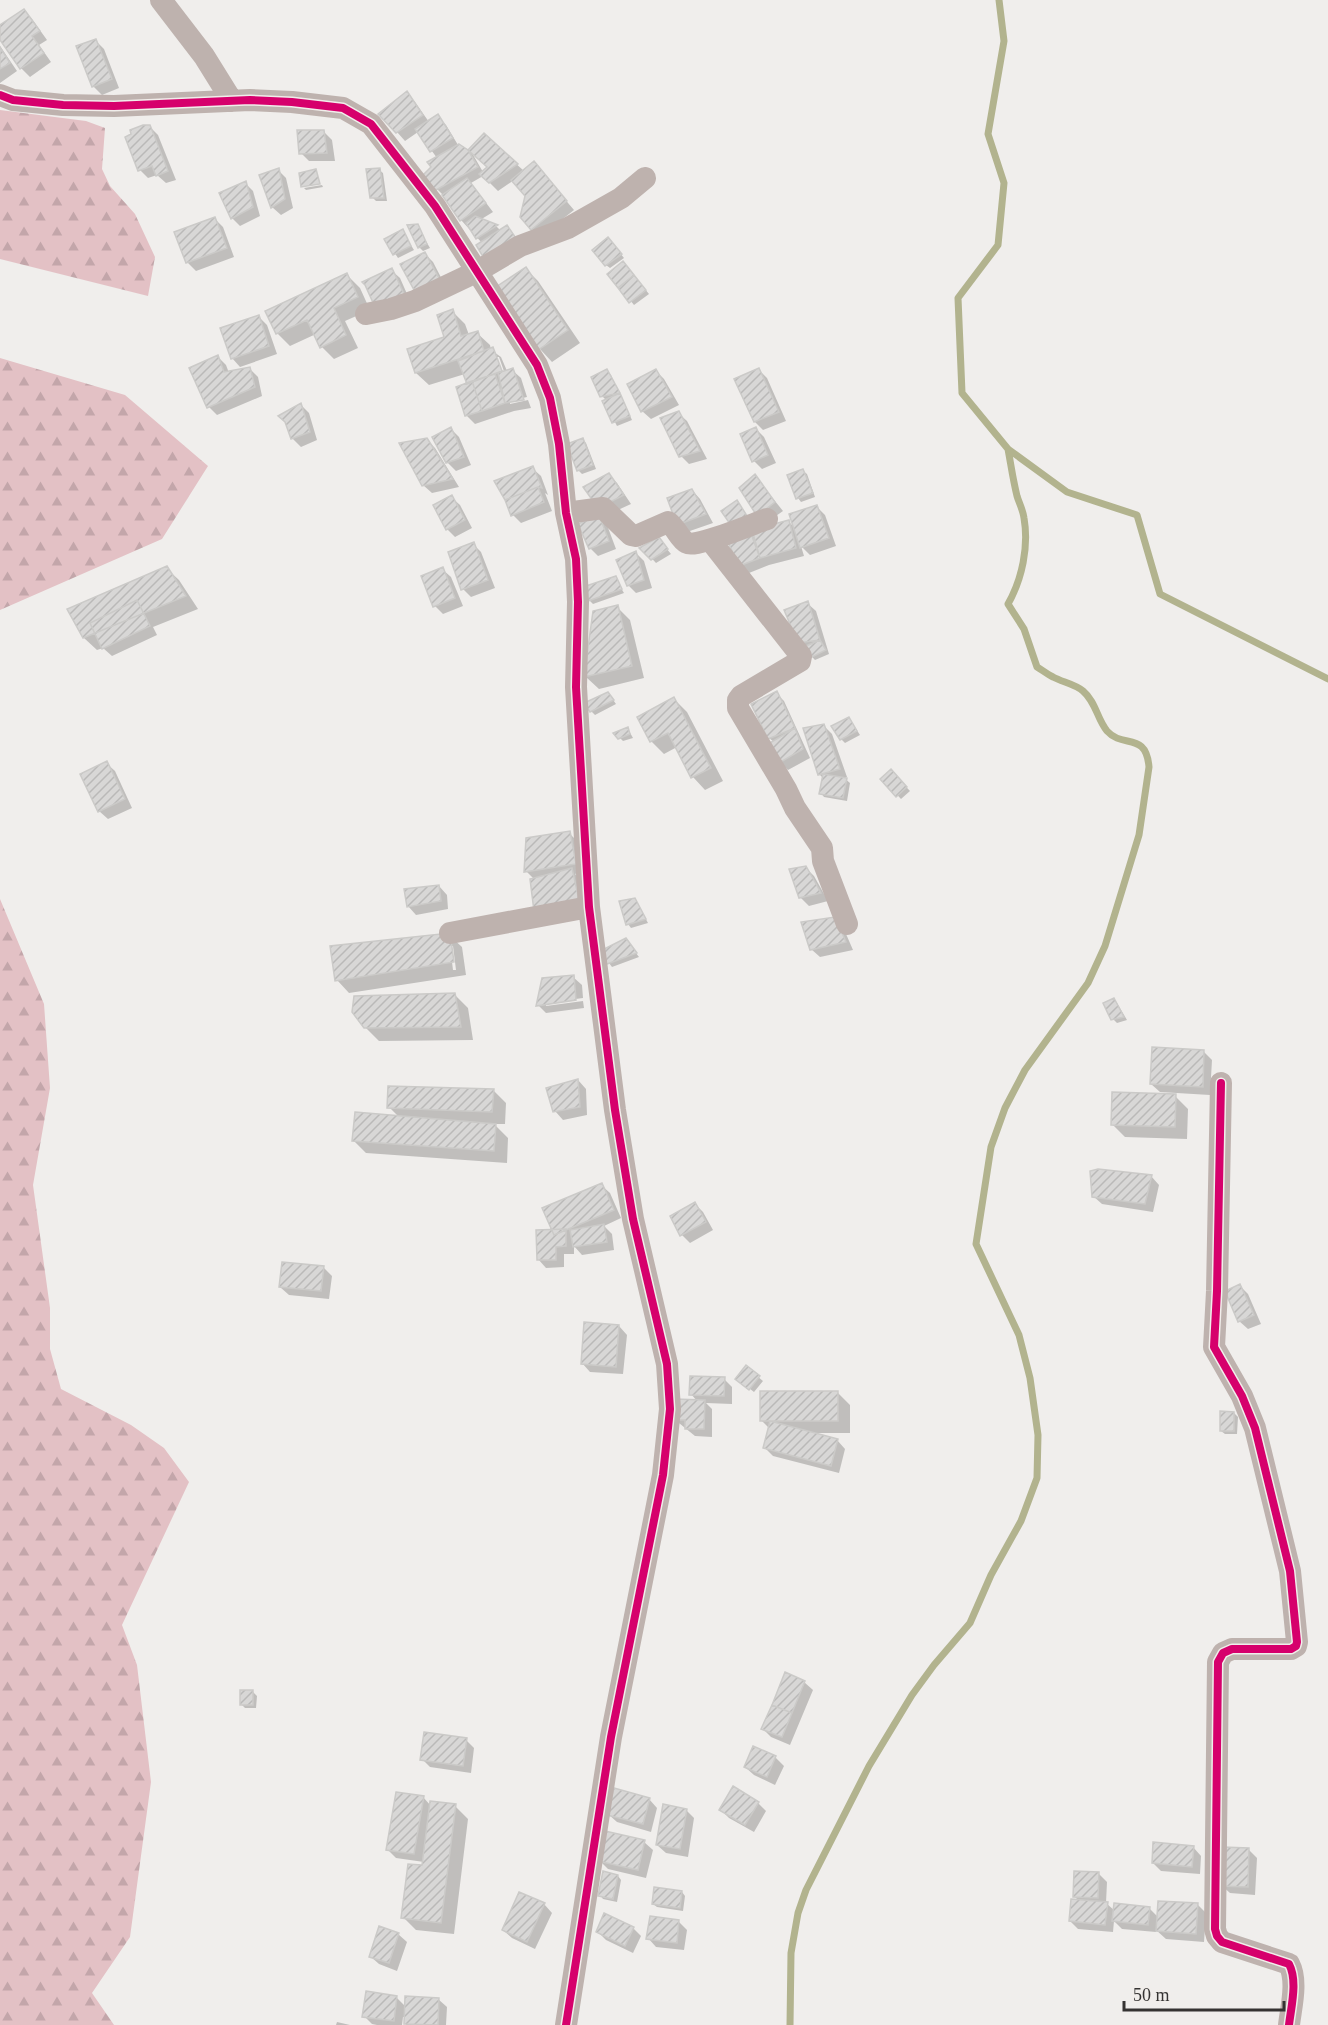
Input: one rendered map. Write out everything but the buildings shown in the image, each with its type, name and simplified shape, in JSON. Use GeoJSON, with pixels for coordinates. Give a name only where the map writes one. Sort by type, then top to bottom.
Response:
{"type":"FeatureCollection","features":[{"type":"Feature","properties":{"kind":"street"},"geometry":{"type":"LineString","coordinates":[[160,0],[204,56],[232,101]]}},
{"type":"Feature","properties":{"kind":"street"},"geometry":{"type":"LineString","coordinates":[[0,95],[13,100],[63,105],[114,106],[232,101],[292,102],[344,108],[371,124],[435,206],[537,365],[550,398],[559,444],[566,513],[576,559],[578,602],[576,687],[589,907],[615,1110],[633,1219],[667,1364],[669,1409],[663,1475],[611,1737],[566,2025]]}},
{"type":"Feature","properties":{"kind":"street"},"geometry":{"type":"LineString","coordinates":[[366,314],[415,301],[476,272],[520,246],[568,228],[621,198],[645,178]]}},
{"type":"Feature","properties":{"kind":"street"},"geometry":{"type":"LineString","coordinates":[[566,513],[603,508],[631,535],[640,535],[668,522],[686,543],[695,544],[767,519]]}},
{"type":"Feature","properties":{"kind":"street"},"geometry":{"type":"LineString","coordinates":[[710,540],[801,656],[800,661],[741,696],[738,700],[738,708],[795,808],[822,848],[823,861],[847,924]]}},
{"type":"Feature","properties":{"kind":"street"},"geometry":{"type":"LineString","coordinates":[[450,933],[589,907]]}},
{"type":"Feature","properties":{"kind":"street"},"geometry":{"type":"LineString","coordinates":[[1221,1083],[1214,1347],[1242,1396],[1255,1428],[1290,1571],[1297,1642],[1296,1646],[1291,1649],[1232,1649],[1223,1653],[1218,1662],[1215,1929],[1222,1942],[1289,1964],[1293,1971],[1289,2025]]}},
{"type":"Feature","properties":{"kind":"green space"},"geometry":{"type":"Polygon","coordinates":[[[0,110],[86,121],[105,128],[102,169],[110,186],[135,214],[155,257],[148,296],[0,259],[0,110]]]}},
{"type":"Feature","properties":{"kind":"green space"},"geometry":{"type":"Polygon","coordinates":[[[0,358],[125,395],[208,466],[162,539],[0,610],[0,358]]]}},
{"type":"Feature","properties":{"kind":"green space"},"geometry":{"type":"Polygon","coordinates":[[[0,899],[44,1004],[50,1088],[33,1185],[50,1308],[50,1349],[61,1389],[131,1425],[164,1448],[189,1482],[122,1625],[137,1665],[151,1782],[130,1937],[92,1993],[114,2025],[0,2025],[0,899]]]}},
{"type":"Feature","properties":{"kind":"waterway"},"geometry":{"type":"LineString","coordinates":[[999,0],[1004,41],[988,134],[1004,183],[998,245],[958,298],[962,393],[1008,449],[1067,492],[1137,515],[1160,594],[1328,679]]}},
{"type":"Feature","properties":{"kind":"waterway"},"geometry":{"type":"LineString","coordinates":[[790,2025],[791,1953],[798,1913],[806,1890],[869,1766],[912,1695],[970,1623],[991,1575],[1021,1521],[1037,1478],[1038,1435],[1030,1378],[1019,1335],[976,1244],[991,1147],[1005,1108],[1025,1070],[1088,983],[1105,946],[1139,835],[1149,767],[1147,756],[1139,745],[1113,736],[1107,731],[1091,700],[1083,691],[1037,667],[1024,629],[1008,604],[1021,573],[1026,540],[1023,515],[1008,449]]}},
{"type":"Feature","properties":{"kind":"cycle path"},"geometry":{"type":"LineString","coordinates":[[0,95],[13,100],[63,105],[114,106],[250,100],[343,108],[371,124],[435,206],[537,365],[550,398],[559,444],[566,513],[576,559],[578,602],[576,687],[589,907],[615,1110],[633,1219],[667,1364],[670,1409],[663,1475],[611,1737],[566,2025]]}},
{"type":"Feature","properties":{"kind":"cycle path"},"geometry":{"type":"LineString","coordinates":[[1221,1083],[1214,1347],[1242,1396],[1255,1428],[1290,1571],[1297,1642],[1296,1646],[1291,1649],[1232,1649],[1223,1653],[1218,1662],[1215,1929],[1222,1942],[1289,1964],[1293,1978],[1289,2025]]}}]}
